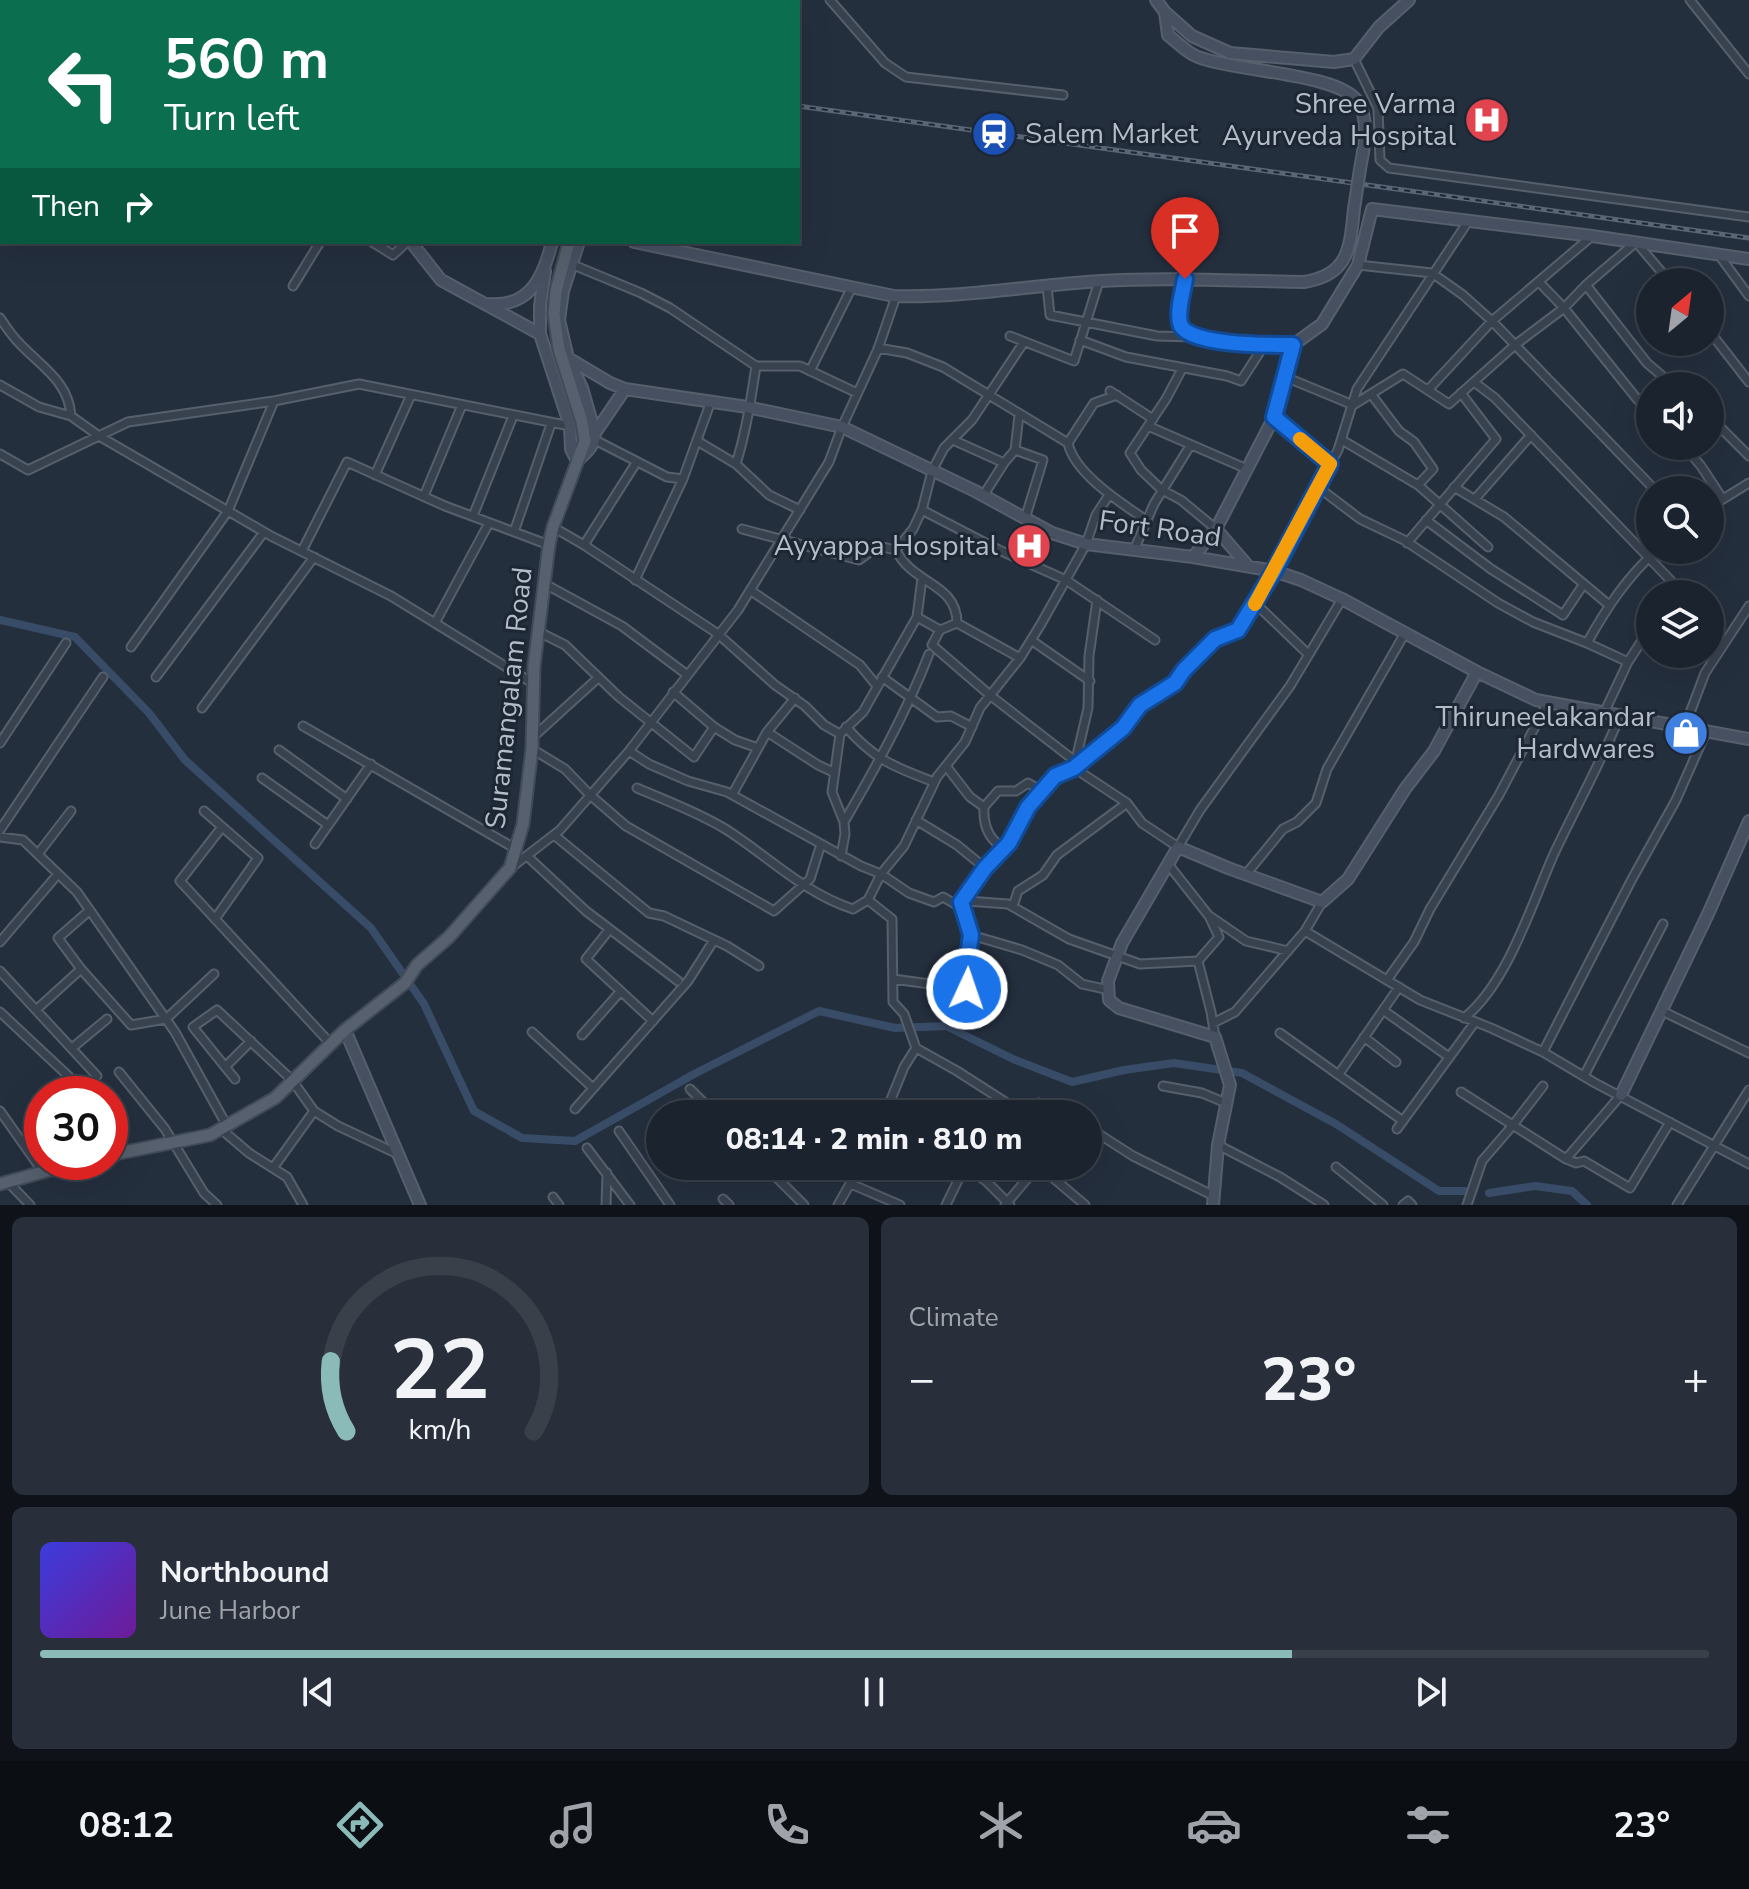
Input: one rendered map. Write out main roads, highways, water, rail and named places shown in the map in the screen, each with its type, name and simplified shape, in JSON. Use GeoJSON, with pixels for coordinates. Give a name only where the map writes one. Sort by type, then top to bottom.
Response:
{"type":"FeatureCollection","features":[{"type":"Feature","properties":{"kind":"main road"},"geometry":{"type":"LineString","coordinates":[[561,244],[549,290],[547,316],[553,350],[576,423],[588,439]]}},
{"type":"Feature","properties":{"kind":"main road"},"geometry":{"type":"LineString","coordinates":[[568,244],[556,291],[554,315],[559,349],[588,439]]}},
{"type":"Feature","properties":{"kind":"main road","name":"Suramangalam Road"},"geometry":{"type":"LineString","coordinates":[[128,1152],[210,1135],[275,1098],[330,1043],[405,983],[417,965],[449,937],[522,853],[534,684],[549,545],[577,461],[588,439]]}},
{"type":"Feature","properties":{"kind":"main road"},"geometry":{"type":"LineString","coordinates":[[4,1183],[24,1177]]}},
{"type":"Feature","properties":{"kind":"waterway"},"geometry":{"type":"LineString","coordinates":[[0,620],[75,637],[149,713],[185,760],[371,928],[424,1004],[474,1111],[522,1138],[575,1141],[696,1073],[819,1011],[895,1028],[946,1026],[1013,1059],[1072,1082],[1174,1063],[1242,1073],[1336,1124],[1439,1191],[1465,1191]]}},
{"type":"Feature","properties":{"kind":"waterway"},"geometry":{"type":"LineString","coordinates":[[1489,1193],[1535,1186],[1572,1191],[1587,1205]]}},
{"type":"Feature","properties":{"kind":"railway"},"geometry":{"type":"LineString","coordinates":[[800,106],[1749,238]]}},
{"type":"Feature","properties":{"kind":"place","name":"Shree Varma Ayurveda Hospital"},"geometry":{"type":"Point","coordinates":[1487,120]}},
{"type":"Feature","properties":{"kind":"place","name":"Salem Market"},"geometry":{"type":"Point","coordinates":[994,134]}},
{"type":"Feature","properties":{"kind":"place","name":"Ayyappa Hospital"},"geometry":{"type":"Point","coordinates":[1029,546]}},
{"type":"Feature","properties":{"kind":"place","name":"Thiruneelakandar Hardwares"},"geometry":{"type":"Point","coordinates":[1686,733]}}]}
